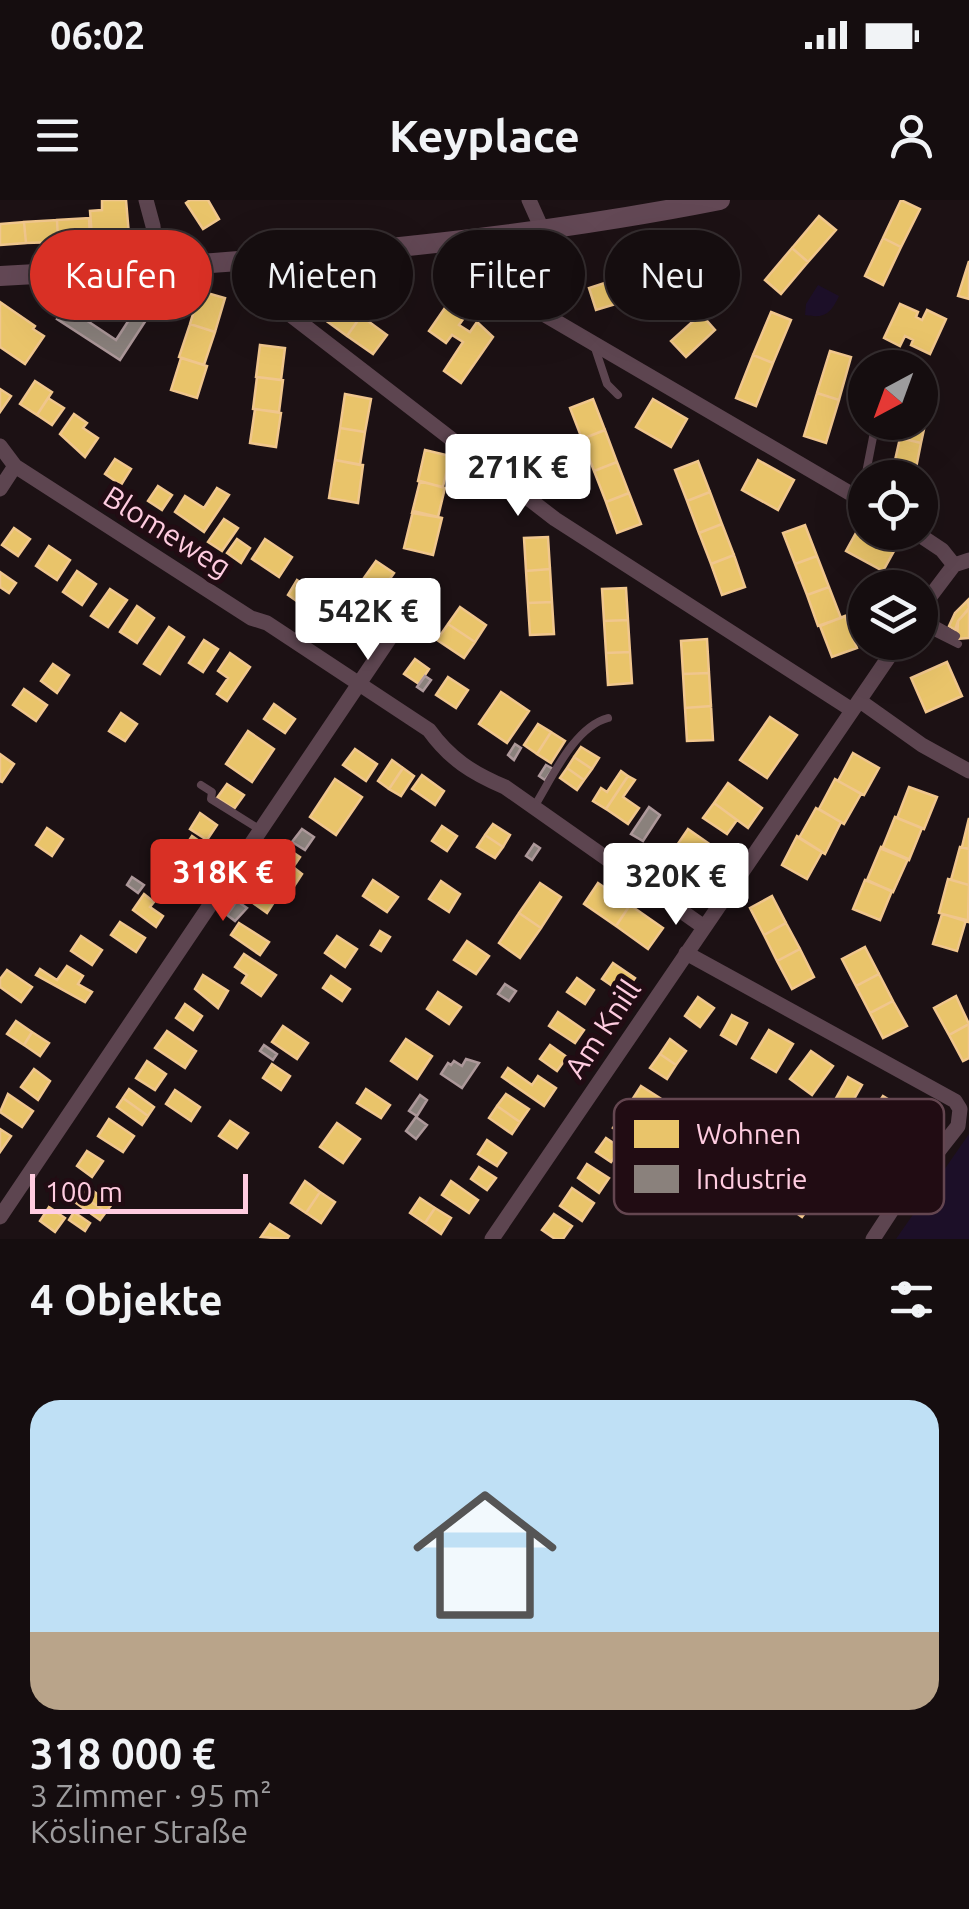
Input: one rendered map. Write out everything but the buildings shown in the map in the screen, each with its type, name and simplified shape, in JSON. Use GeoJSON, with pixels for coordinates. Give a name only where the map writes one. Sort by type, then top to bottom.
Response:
{"type":"FeatureCollection","features":[{"type":"Feature","properties":{"kind":"street"},"geometry":{"type":"LineString","coordinates":[[146,200],[153,230]]}},
{"type":"Feature","properties":{"kind":"street"},"geometry":{"type":"LineString","coordinates":[[528,200],[542,229]]}},
{"type":"Feature","properties":{"kind":"street"},"geometry":{"type":"LineString","coordinates":[[536,230],[720,200]]}},
{"type":"Feature","properties":{"kind":"street"},"geometry":{"type":"LineString","coordinates":[[0,276],[30,274]]}},
{"type":"Feature","properties":{"kind":"street"},"geometry":{"type":"LineString","coordinates":[[297,320],[555,519],[856,706],[969,771]]}},
{"type":"Feature","properties":{"kind":"street"},"geometry":{"type":"LineString","coordinates":[[553,320],[848,492]]}},
{"type":"Feature","properties":{"kind":"street","name":"Blomeweg"},"geometry":{"type":"LineString","coordinates":[[0,446],[15,466],[429,730],[446,755],[534,807],[704,927]]}},
{"type":"Feature","properties":{"kind":"street"},"geometry":{"type":"LineString","coordinates":[[0,489],[15,466]]}},
{"type":"Feature","properties":{"kind":"street"},"geometry":{"type":"LineString","coordinates":[[938,547],[961,562],[938,588]]}},
{"type":"Feature","properties":{"kind":"street"},"geometry":{"type":"LineString","coordinates":[[0,1217],[410,608]]}},
{"type":"Feature","properties":{"kind":"street","name":"Am Knill"},"geometry":{"type":"LineString","coordinates":[[492,1239],[886,660]]}},
{"type":"Feature","properties":{"kind":"street"},"geometry":{"type":"LineString","coordinates":[[686,953],[955,1101],[960,1109],[958,1126],[944,1144]]}},
{"type":"Feature","properties":{"kind":"street"},"geometry":{"type":"LineString","coordinates":[[873,1239],[889,1214]]}},
{"type":"Feature","properties":{"kind":"lane"},"geometry":{"type":"LineString","coordinates":[[594,344],[607,384],[618,395]]}},
{"type":"Feature","properties":{"kind":"lane"},"geometry":{"type":"LineString","coordinates":[[938,622],[957,640],[938,632]]}},
{"type":"Feature","properties":{"kind":"lane"},"geometry":{"type":"LineString","coordinates":[[534,807],[582,734],[608,718]]}},
{"type":"Feature","properties":{"kind":"lane"},"geometry":{"type":"LineString","coordinates":[[201,785],[212,792],[211,799],[259,830]]}},
{"type":"Feature","properties":{"kind":"shaded area"},"geometry":{"type":"Polygon","coordinates":[[[818,285],[839,296],[826,313],[805,315],[806,304],[818,285]]]}},
{"type":"Feature","properties":{"kind":"shaded area"},"geometry":{"type":"Polygon","coordinates":[[[969,1134],[969,1239],[896,1239],[913,1214],[944,1214],[944,1170],[969,1134]]]}}]}
